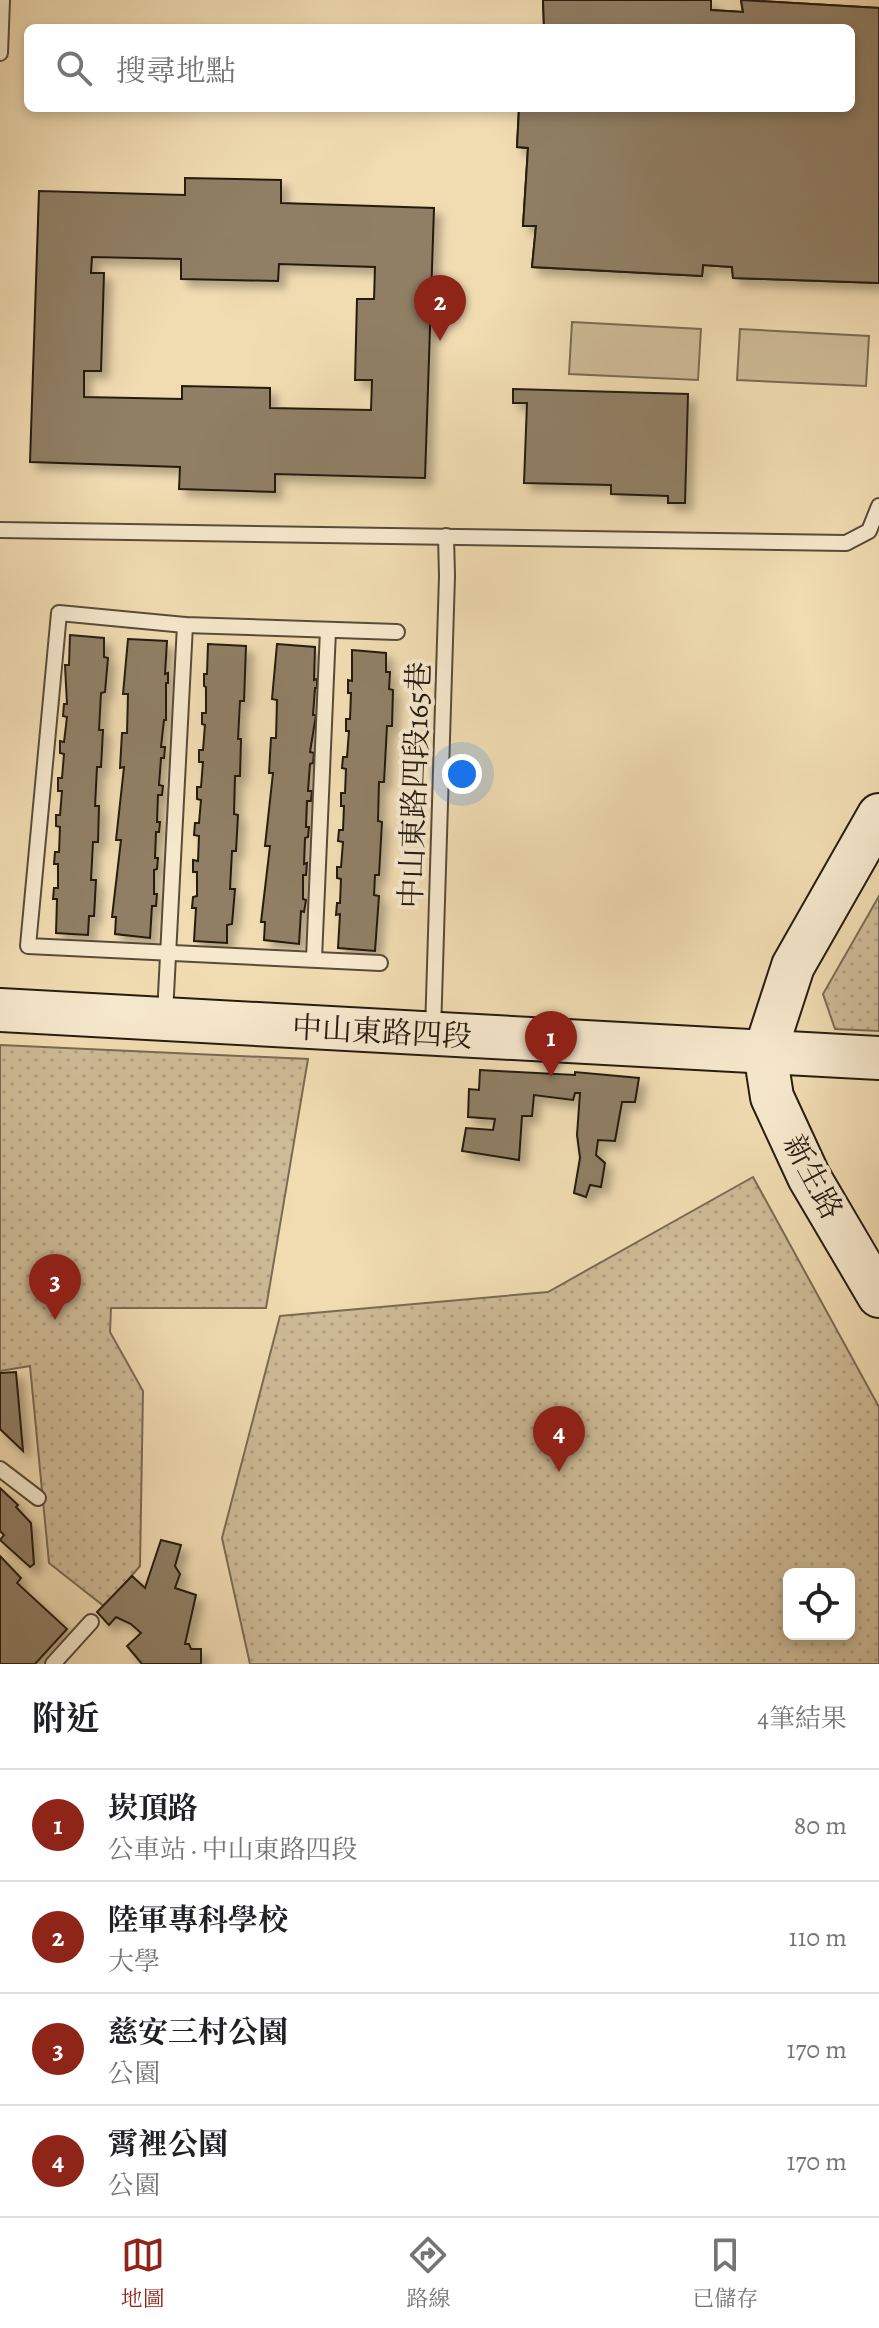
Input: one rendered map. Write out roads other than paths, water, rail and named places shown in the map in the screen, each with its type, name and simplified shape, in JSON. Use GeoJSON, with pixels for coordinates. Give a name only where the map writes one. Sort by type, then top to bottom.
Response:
{"type":"FeatureCollection","features":[{"type":"Feature","properties":{"kind":"main road"},"geometry":{"type":"LineString","coordinates":[[765,1052],[793,966],[879,815]]}},
{"type":"Feature","properties":{"kind":"main road","name":"中山東路四段"},"geometry":{"type":"LineString","coordinates":[[0,1010],[879,1058]]}},
{"type":"Feature","properties":{"kind":"main road","name":"新生路"},"geometry":{"type":"LineString","coordinates":[[765,1052],[772,1097],[809,1177],[879,1296]]}},
{"type":"Feature","properties":{"kind":"lane"},"geometry":{"type":"LineString","coordinates":[[0,53],[2,0]]}},
{"type":"Feature","properties":{"kind":"lane"},"geometry":{"type":"LineString","coordinates":[[0,530],[846,543],[869,531],[879,506]]}},
{"type":"Feature","properties":{"kind":"lane","name":"中山東路四段165巷"},"geometry":{"type":"LineString","coordinates":[[433,1035],[446,536]]}},
{"type":"Feature","properties":{"kind":"lane"},"geometry":{"type":"LineString","coordinates":[[380,963],[28,946],[59,613],[185,625],[397,632]]}},
{"type":"Feature","properties":{"kind":"lane"},"geometry":{"type":"LineString","coordinates":[[165,1019],[185,625]]}},
{"type":"Feature","properties":{"kind":"lane"},"geometry":{"type":"LineString","coordinates":[[314,959],[328,630]]}},
{"type":"Feature","properties":{"kind":"lane"},"geometry":{"type":"LineString","coordinates":[[0,1469],[38,1498]]}},
{"type":"Feature","properties":{"kind":"lane"},"geometry":{"type":"LineString","coordinates":[[53,1664],[91,1622]]}},
{"type":"Feature","properties":{"kind":"place","name":"陸軍專科學校"},"geometry":{"type":"Point","coordinates":[440,341]}},
{"type":"Feature","properties":{"kind":"place","name":"崁頂路"},"geometry":{"type":"Point","coordinates":[551,1077]}},
{"type":"Feature","properties":{"kind":"place","name":"慈安三村公園"},"geometry":{"type":"Point","coordinates":[55,1320]}},
{"type":"Feature","properties":{"kind":"place","name":"霄裡公園"},"geometry":{"type":"Point","coordinates":[559,1472]}}]}
